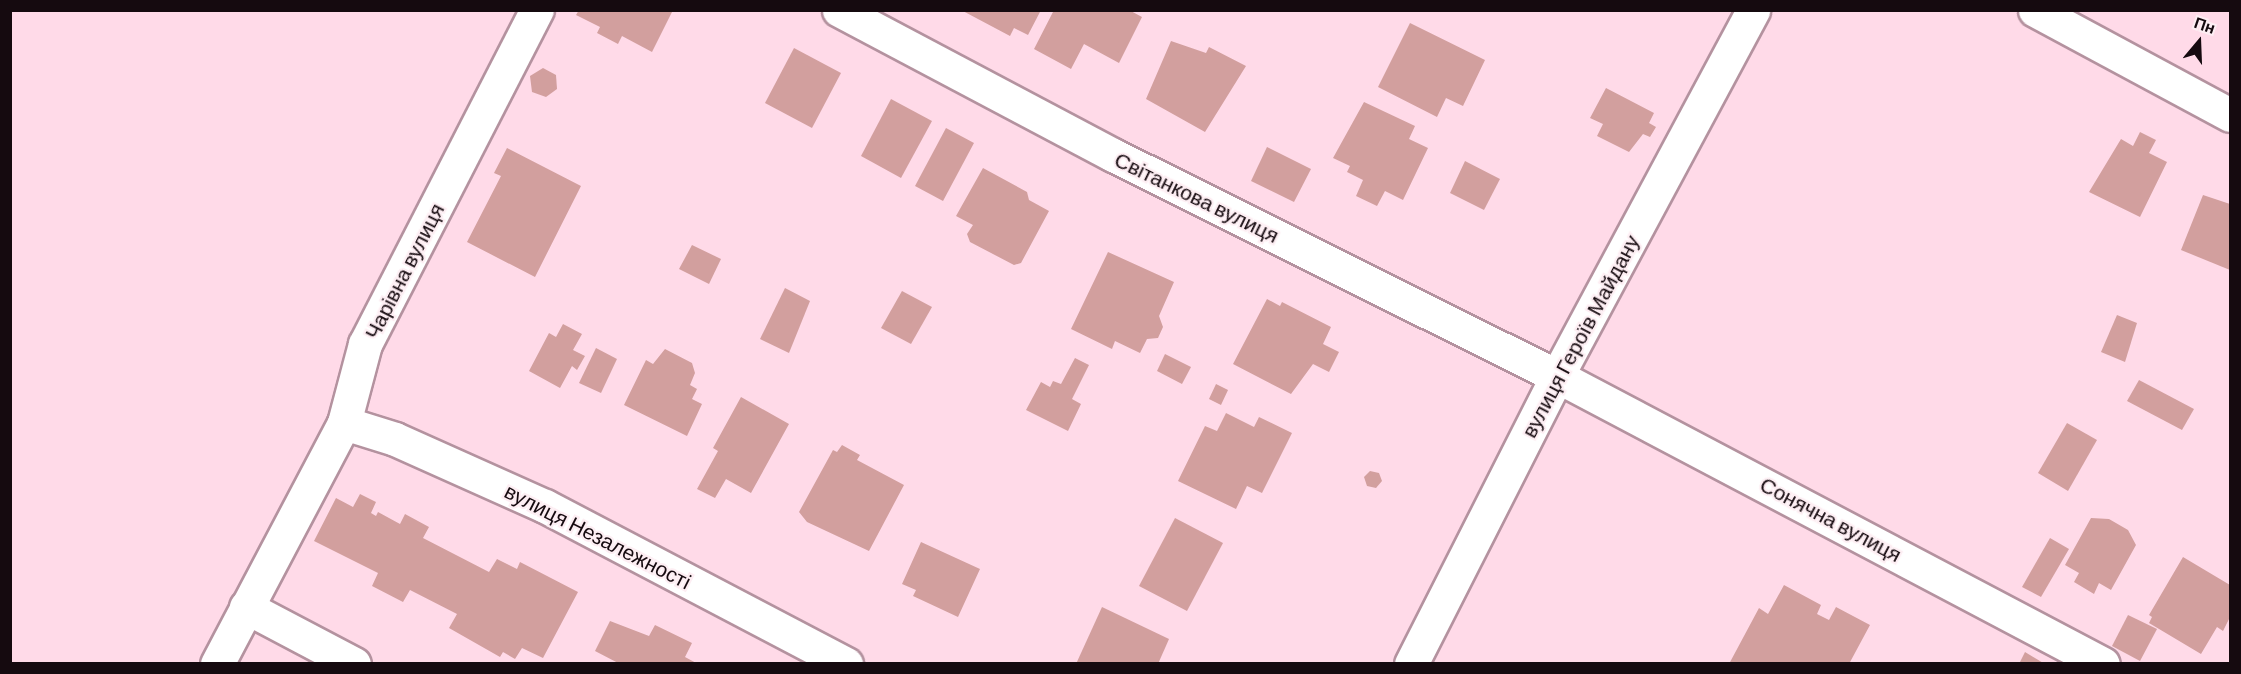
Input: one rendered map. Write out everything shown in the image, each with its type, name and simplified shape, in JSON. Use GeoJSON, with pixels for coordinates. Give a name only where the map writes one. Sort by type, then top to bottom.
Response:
{"type":"FeatureCollection","features":[{"type":"Feature","properties":{"kind":"street","name":"Чарівна вулиця"},"geometry":{"type":"LineString","coordinates":[[217,663],[344,423],[365,344],[537,10]]}},
{"type":"Feature","properties":{"kind":"street","name":"Світанкова вулиця"},"geometry":{"type":"LineString","coordinates":[[839,10],[1113,155],[1557,376]]}},
{"type":"Feature","properties":{"kind":"street","name":"вулиця Героїв Майдану"},"geometry":{"type":"LineString","coordinates":[[1411,663],[1557,376],[1753,10]]}},
{"type":"Feature","properties":{"kind":"street"},"geometry":{"type":"LineString","coordinates":[[2035,10],[2230,115]]}},
{"type":"Feature","properties":{"kind":"street","name":"Сонячна вулиця"},"geometry":{"type":"LineString","coordinates":[[1557,376],[2103,663]]}},
{"type":"Feature","properties":{"kind":"street","name":"вулиця Незалежності"},"geometry":{"type":"LineString","coordinates":[[344,423],[395,439],[545,506],[846,663]]}},
{"type":"Feature","properties":{"kind":"street"},"geometry":{"type":"LineString","coordinates":[[246,607],[354,663]]}},
{"type":"Feature","properties":{"kind":"building"},"geometry":{"type":"Polygon","coordinates":[[[579,10],[673,10],[652,52],[622,36],[618,44],[597,33],[600,27],[576,15],[579,10]]]}},
{"type":"Feature","properties":{"kind":"building"},"geometry":{"type":"Polygon","coordinates":[[[961,10],[1041,10],[1028,35],[1014,28],[1010,36],[961,10]]]}},
{"type":"Feature","properties":{"kind":"building"},"geometry":{"type":"Polygon","coordinates":[[[1054,10],[1129,10],[1142,17],[1119,63],[1084,44],[1071,69],[1034,49],[1054,10]]]}},
{"type":"Feature","properties":{"kind":"building"},"geometry":{"type":"Polygon","coordinates":[[[1410,23],[1485,60],[1463,106],[1446,98],[1437,117],[1378,87],[1410,23]]]}},
{"type":"Feature","properties":{"kind":"building"},"geometry":{"type":"Polygon","coordinates":[[[1171,41],[1206,53],[1209,47],[1246,66],[1205,132],[1146,99],[1171,41]]]}},
{"type":"Feature","properties":{"kind":"building"},"geometry":{"type":"Polygon","coordinates":[[[794,48],[841,73],[812,128],[765,103],[794,48]]]}},
{"type":"Feature","properties":{"kind":"building"},"geometry":{"type":"Polygon","coordinates":[[[543,68],[556,75],[557,89],[546,97],[532,92],[530,76],[543,68]]]}},
{"type":"Feature","properties":{"kind":"building"},"geometry":{"type":"Polygon","coordinates":[[[1606,88],[1654,113],[1649,123],[1656,127],[1650,137],[1643,134],[1629,152],[1597,136],[1603,124],[1590,118],[1606,88]]]}},
{"type":"Feature","properties":{"kind":"building"},"geometry":{"type":"Polygon","coordinates":[[[891,99],[932,121],[901,178],[861,156],[891,99]]]}},
{"type":"Feature","properties":{"kind":"building"},"geometry":{"type":"Polygon","coordinates":[[[1364,102],[1415,126],[1409,139],[1428,148],[1403,200],[1385,191],[1377,206],[1356,196],[1363,180],[1347,172],[1350,166],[1333,158],[1364,102]]]}},
{"type":"Feature","properties":{"kind":"building"},"geometry":{"type":"Polygon","coordinates":[[[946,128],[974,143],[943,201],[915,186],[946,128]]]}},
{"type":"Feature","properties":{"kind":"building"},"geometry":{"type":"Polygon","coordinates":[[[2140,132],[2156,140],[2149,153],[2167,162],[2140,217],[2089,192],[2121,139],[2133,146],[2140,132]]]}},
{"type":"Feature","properties":{"kind":"building"},"geometry":{"type":"Polygon","coordinates":[[[1267,147],[1311,169],[1294,202],[1251,181],[1267,147]]]}},
{"type":"Feature","properties":{"kind":"building"},"geometry":{"type":"Polygon","coordinates":[[[507,148],[581,186],[535,277],[467,242],[501,176],[494,173],[507,148]]]}},
{"type":"Feature","properties":{"kind":"building"},"geometry":{"type":"Polygon","coordinates":[[[1465,161],[1500,179],[1484,210],[1450,193],[1465,161]]]}},
{"type":"Feature","properties":{"kind":"building"},"geometry":{"type":"Polygon","coordinates":[[[983,168],[1027,192],[1029,200],[1049,211],[1021,263],[1014,265],[970,242],[967,234],[973,225],[956,216],[983,168]]]}},
{"type":"Feature","properties":{"kind":"building"},"geometry":{"type":"Polygon","coordinates":[[[2203,195],[2230,204],[2230,270],[2181,250],[2203,195]]]}},
{"type":"Feature","properties":{"kind":"building"},"geometry":{"type":"Polygon","coordinates":[[[692,245],[721,259],[709,284],[679,269],[692,245]]]}},
{"type":"Feature","properties":{"kind":"building"},"geometry":{"type":"Polygon","coordinates":[[[1108,252],[1174,282],[1159,316],[1163,327],[1158,338],[1147,339],[1140,353],[1115,341],[1112,349],[1071,329],[1108,252]]]}},
{"type":"Feature","properties":{"kind":"building"},"geometry":{"type":"Polygon","coordinates":[[[785,288],[810,301],[789,353],[760,339],[785,288]]]}},
{"type":"Feature","properties":{"kind":"building"},"geometry":{"type":"Polygon","coordinates":[[[902,291],[932,307],[911,344],[881,328],[902,291]]]}},
{"type":"Feature","properties":{"kind":"building"},"geometry":{"type":"Polygon","coordinates":[[[1267,299],[1280,306],[1282,302],[1331,327],[1323,344],[1339,352],[1329,372],[1313,364],[1291,394],[1233,364],[1267,299]]]}},
{"type":"Feature","properties":{"kind":"building"},"geometry":{"type":"Polygon","coordinates":[[[2117,315],[2137,323],[2125,362],[2101,352],[2117,315]]]}},
{"type":"Feature","properties":{"kind":"building"},"geometry":{"type":"Polygon","coordinates":[[[563,324],[582,334],[573,350],[585,356],[577,370],[572,366],[560,388],[529,371],[549,333],[556,337],[563,324]]]}},
{"type":"Feature","properties":{"kind":"building"},"geometry":{"type":"Polygon","coordinates":[[[596,348],[617,359],[601,393],[579,383],[596,348]]]}},
{"type":"Feature","properties":{"kind":"building"},"geometry":{"type":"Polygon","coordinates":[[[665,349],[692,363],[695,373],[690,385],[697,389],[692,399],[702,404],[687,436],[624,405],[646,360],[653,364],[665,349]]]}},
{"type":"Feature","properties":{"kind":"building"},"geometry":{"type":"Polygon","coordinates":[[[1165,354],[1191,367],[1182,384],[1157,371],[1165,354]]]}},
{"type":"Feature","properties":{"kind":"building"},"geometry":{"type":"Polygon","coordinates":[[[1075,358],[1089,365],[1072,399],[1081,404],[1068,431],[1026,410],[1041,382],[1050,387],[1053,381],[1061,384],[1075,358]]]}},
{"type":"Feature","properties":{"kind":"building"},"geometry":{"type":"Polygon","coordinates":[[[2139,380],[2194,409],[2182,430],[2127,401],[2139,380]]]}},
{"type":"Feature","properties":{"kind":"building"},"geometry":{"type":"Polygon","coordinates":[[[1216,384],[1228,390],[1221,405],[1209,399],[1216,384]]]}},
{"type":"Feature","properties":{"kind":"building"},"geometry":{"type":"Polygon","coordinates":[[[741,397],[789,424],[751,493],[726,479],[715,498],[697,489],[718,451],[713,448],[741,397]]]}},
{"type":"Feature","properties":{"kind":"building"},"geometry":{"type":"Polygon","coordinates":[[[1226,413],[1254,427],[1259,417],[1292,433],[1262,493],[1247,486],[1236,509],[1178,481],[1205,426],[1217,431],[1226,413]]]}},
{"type":"Feature","properties":{"kind":"building"},"geometry":{"type":"Polygon","coordinates":[[[2067,423],[2097,440],[2068,491],[2038,473],[2067,423]]]}},
{"type":"Feature","properties":{"kind":"building"},"geometry":{"type":"Polygon","coordinates":[[[842,445],[860,455],[857,460],[904,485],[869,551],[807,522],[799,512],[833,450],[837,452],[842,445]]]}},
{"type":"Feature","properties":{"kind":"building"},"geometry":{"type":"Polygon","coordinates":[[[1370,471],[1379,473],[1382,481],[1376,488],[1367,486],[1364,477],[1370,471]]]}},
{"type":"Feature","properties":{"kind":"building"},"geometry":{"type":"Polygon","coordinates":[[[360,494],[376,502],[371,513],[376,516],[378,512],[400,524],[405,514],[429,527],[423,538],[489,572],[497,559],[517,569],[520,562],[578,592],[543,658],[522,648],[515,659],[503,652],[500,657],[449,628],[457,614],[410,590],[403,602],[372,586],[378,573],[314,541],[336,498],[353,507],[360,494]]]}},
{"type":"Feature","properties":{"kind":"building"},"geometry":{"type":"Polygon","coordinates":[[[1175,518],[1223,543],[1187,611],[1139,586],[1175,518]]]}},
{"type":"Feature","properties":{"kind":"building"},"geometry":{"type":"Polygon","coordinates":[[[2091,518],[2109,519],[2128,530],[2136,545],[2111,590],[2099,583],[2094,594],[2074,582],[2079,573],[2065,565],[2091,518]]]}},
{"type":"Feature","properties":{"kind":"building"},"geometry":{"type":"Polygon","coordinates":[[[2050,538],[2069,549],[2041,597],[2022,587],[2050,538]]]}},
{"type":"Feature","properties":{"kind":"building"},"geometry":{"type":"Polygon","coordinates":[[[921,542],[980,569],[958,617],[913,596],[916,590],[902,584],[921,542]]]}},
{"type":"Feature","properties":{"kind":"building"},"geometry":{"type":"Polygon","coordinates":[[[2183,557],[2230,585],[2230,617],[2223,631],[2217,627],[2201,654],[2149,623],[2152,617],[2149,615],[2183,557]]]}},
{"type":"Feature","properties":{"kind":"building"},"geometry":{"type":"Polygon","coordinates":[[[1784,585],[1821,605],[1817,614],[1829,620],[1836,607],[1870,625],[1849,664],[1729,664],[1759,608],[1768,614],[1784,585]]]}},
{"type":"Feature","properties":{"kind":"building"},"geometry":{"type":"Polygon","coordinates":[[[1102,607],[1169,639],[1158,664],[1076,664],[1102,607]]]}},
{"type":"Feature","properties":{"kind":"building"},"geometry":{"type":"Polygon","coordinates":[[[2128,615],[2157,629],[2140,661],[2112,646],[2128,615]]]}},
{"type":"Feature","properties":{"kind":"building"},"geometry":{"type":"Polygon","coordinates":[[[610,621],[649,636],[655,625],[692,643],[685,657],[698,664],[620,664],[595,651],[610,621]]]}},
{"type":"Feature","properties":{"kind":"building"},"geometry":{"type":"Polygon","coordinates":[[[2025,652],[2045,664],[2019,664],[2025,652]]]}}]}
